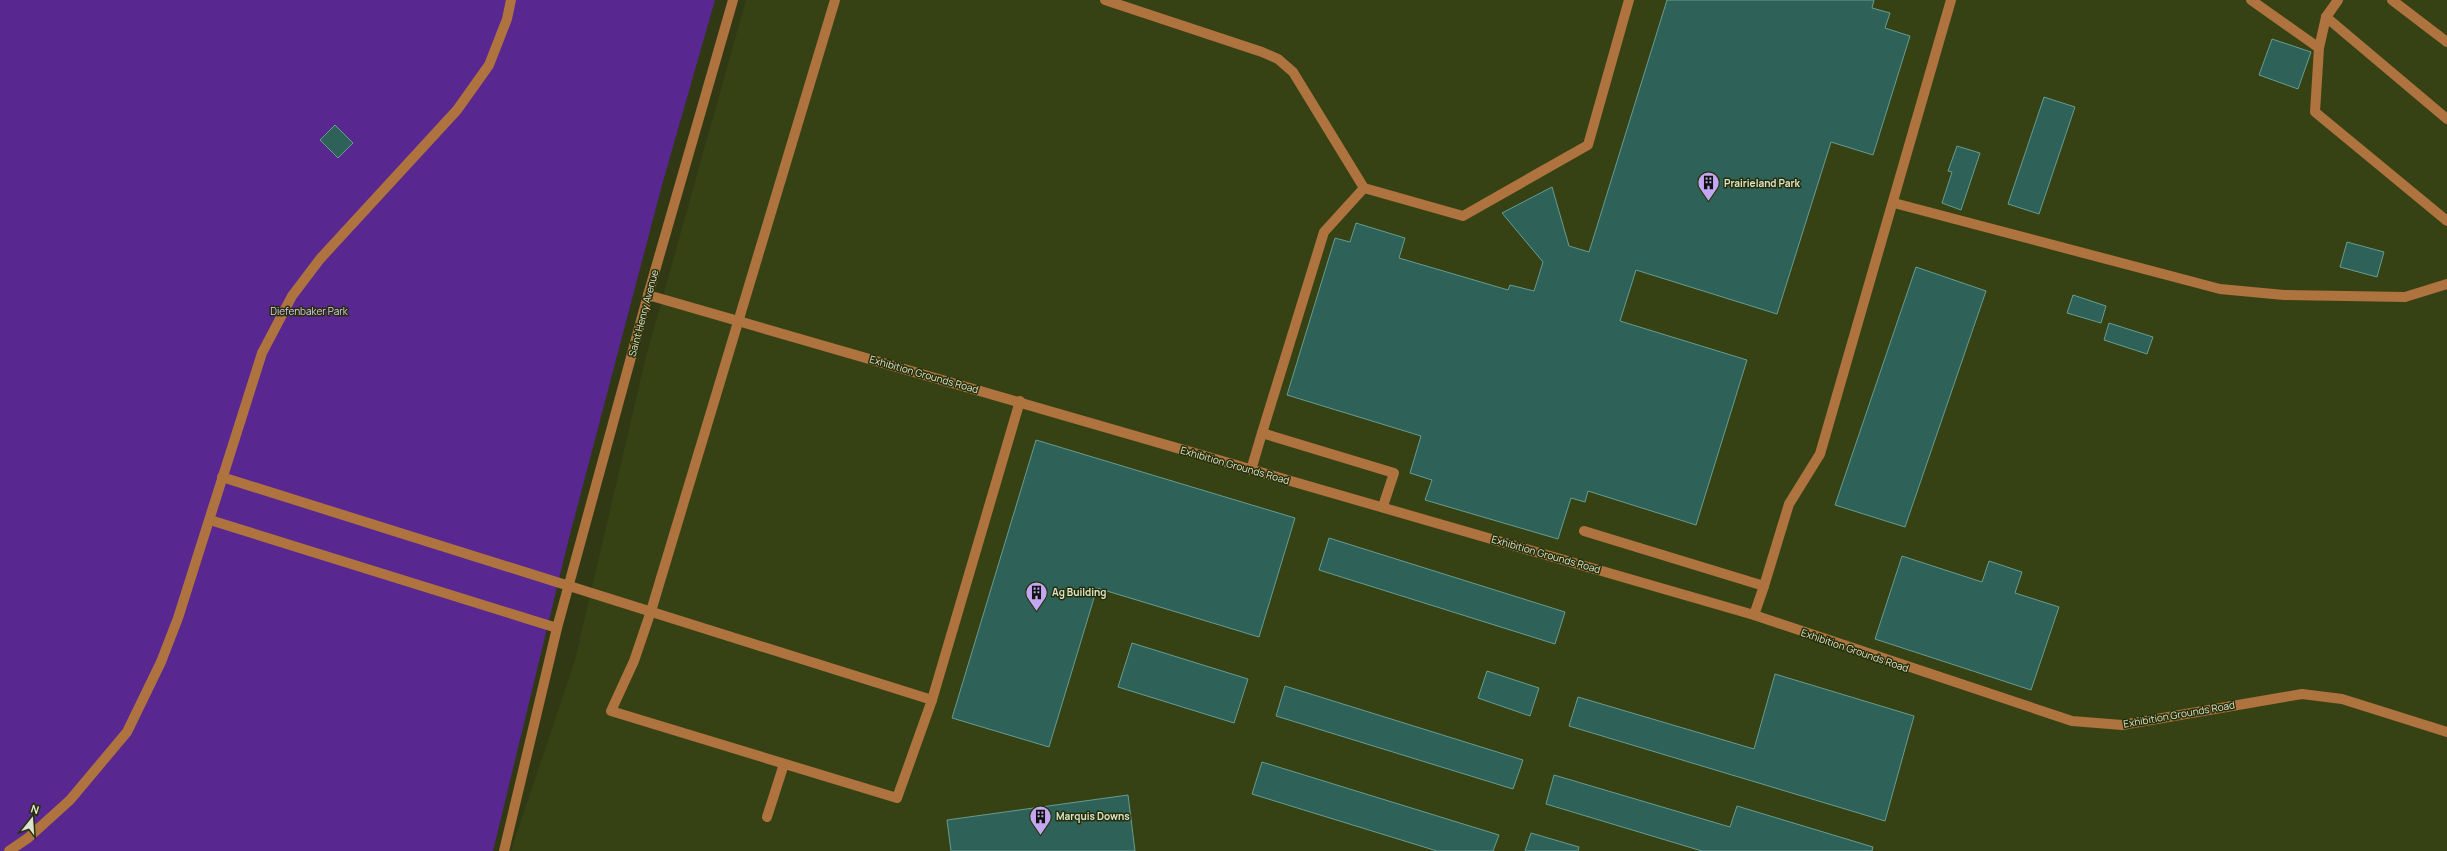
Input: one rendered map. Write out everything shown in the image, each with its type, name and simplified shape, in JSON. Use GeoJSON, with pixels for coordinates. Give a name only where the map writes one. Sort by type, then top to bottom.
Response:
{"type":"FeatureCollection","features":[{"type":"Feature","properties":{"kind":"street"},"geometry":{"type":"LineString","coordinates":[[9,851],[28,838],[70,800],[127,732],[158,669],[178,618],[262,353],[292,296],[320,260],[457,110],[489,65],[507,19],[511,0]]}},
{"type":"Feature","properties":{"kind":"street","name":"Saint Henry Avenue"},"geometry":{"type":"LineString","coordinates":[[504,851],[557,628],[648,295],[733,0]]}},
{"type":"Feature","properties":{"kind":"street"},"geometry":{"type":"LineString","coordinates":[[835,0],[650,611],[634,661],[611,711],[897,798],[932,700],[1020,401]]}},
{"type":"Feature","properties":{"kind":"street"},"geometry":{"type":"LineString","coordinates":[[1107,0],[1262,52],[1278,59],[1293,72],[1364,188],[1463,216],[1588,145],[1629,0]]}},
{"type":"Feature","properties":{"kind":"street"},"geometry":{"type":"LineString","coordinates":[[1754,615],[1788,504],[1820,454],[1894,203],[1951,0]]}},
{"type":"Feature","properties":{"kind":"street"},"geometry":{"type":"LineString","coordinates":[[2251,0],[2319,48]]}},
{"type":"Feature","properties":{"kind":"street"},"geometry":{"type":"LineString","coordinates":[[2338,0],[2326,17],[2319,48],[2315,112],[2447,221]]}},
{"type":"Feature","properties":{"kind":"street"},"geometry":{"type":"LineString","coordinates":[[2392,0],[2447,42]]}},
{"type":"Feature","properties":{"kind":"street"},"geometry":{"type":"LineString","coordinates":[[2326,17],[2447,119]]}},
{"type":"Feature","properties":{"kind":"street"},"geometry":{"type":"LineString","coordinates":[[1251,470],[1324,232],[1364,188]]}},
{"type":"Feature","properties":{"kind":"street"},"geometry":{"type":"LineString","coordinates":[[1894,203],[2220,289],[2284,295],[2405,297],[2447,284]]}},
{"type":"Feature","properties":{"kind":"street","name":"Exhibition Grounds Road"},"geometry":{"type":"LineString","coordinates":[[648,295],[1020,401],[1251,470],[1383,506],[1754,615],[2072,721],[2122,725],[2302,694],[2342,699],[2447,732]]}},
{"type":"Feature","properties":{"kind":"street"},"geometry":{"type":"LineString","coordinates":[[1262,433],[1394,474],[1383,506]]}},
{"type":"Feature","properties":{"kind":"street"},"geometry":{"type":"LineString","coordinates":[[222,477],[569,584],[932,700]]}},
{"type":"Feature","properties":{"kind":"street"},"geometry":{"type":"LineString","coordinates":[[210,520],[557,628]]}},
{"type":"Feature","properties":{"kind":"street"},"geometry":{"type":"LineString","coordinates":[[1584,531],[1764,586]]}},
{"type":"Feature","properties":{"kind":"street"},"geometry":{"type":"LineString","coordinates":[[767,817],[784,764]]}},
{"type":"Feature","properties":{"kind":"shaded area"},"geometry":{"type":"Polygon","coordinates":[[[746,0],[2447,0],[2447,851],[511,851],[575,660],[646,357],[746,0]]]}},
{"type":"Feature","properties":{"kind":"green space","name":"Diefenbaker Park"},"geometry":{"type":"Polygon","coordinates":[[[0,0],[715,0],[662,185],[568,542],[493,851],[0,851],[0,0]]]}},
{"type":"Feature","properties":{"kind":"building"},"geometry":{"type":"Polygon","coordinates":[[[1667,0],[1874,0],[1872,8],[1890,13],[1885,28],[1910,36],[1873,155],[1831,142],[1777,314],[1636,270],[1620,321],[1747,360],[1696,525],[1588,491],[1585,502],[1571,498],[1558,539],[1425,500],[1432,480],[1410,473],[1421,436],[1287,395],[1335,238],[1350,242],[1356,223],[1405,238],[1399,258],[1508,290],[1510,285],[1534,291],[1543,262],[1502,213],[1552,187],[1569,246],[1589,252],[1667,0]]]}},
{"type":"Feature","properties":{"kind":"building"},"geometry":{"type":"Polygon","coordinates":[[[2272,39],[2311,52],[2298,89],[2259,75],[2272,39]]]}},
{"type":"Feature","properties":{"kind":"building"},"geometry":{"type":"Polygon","coordinates":[[[2044,97],[2075,107],[2039,214],[2008,204],[2044,97]]]}},
{"type":"Feature","properties":{"kind":"building"},"geometry":{"type":"Polygon","coordinates":[[[335,125],[353,143],[338,158],[320,140],[335,125]]]}},
{"type":"Feature","properties":{"kind":"building"},"geometry":{"type":"Polygon","coordinates":[[[1957,146],[1980,153],[1961,210],[1942,203],[1952,172],[1948,171],[1957,146]]]}},
{"type":"Feature","properties":{"kind":"building"},"geometry":{"type":"Polygon","coordinates":[[[2347,242],[2384,252],[2377,277],[2340,267],[2347,242]]]}},
{"type":"Feature","properties":{"kind":"building"},"geometry":{"type":"Polygon","coordinates":[[[1916,267],[1986,291],[1905,527],[1835,505],[1916,267]]]}},
{"type":"Feature","properties":{"kind":"building"},"geometry":{"type":"Polygon","coordinates":[[[2073,295],[2106,306],[2101,323],[2067,313],[2073,295]]]}},
{"type":"Feature","properties":{"kind":"building"},"geometry":{"type":"Polygon","coordinates":[[[2109,323],[2153,337],[2147,354],[2104,340],[2109,323]]]}},
{"type":"Feature","properties":{"kind":"building","name":"Ag Building"},"geometry":{"type":"Polygon","coordinates":[[[1036,440],[1295,518],[1259,637],[1097,588],[1049,747],[952,718],[1036,440]]]}},
{"type":"Feature","properties":{"kind":"building"},"geometry":{"type":"Polygon","coordinates":[[[1329,538],[1565,612],[1555,644],[1319,570],[1329,538]]]}},
{"type":"Feature","properties":{"kind":"building"},"geometry":{"type":"Polygon","coordinates":[[[1902,556],[1982,582],[1989,561],[2022,572],[2015,593],[2059,607],[2031,690],[1875,639],[1902,556]]]}},
{"type":"Feature","properties":{"kind":"building"},"geometry":{"type":"Polygon","coordinates":[[[1132,643],[1248,679],[1234,723],[1118,687],[1132,643]]]}},
{"type":"Feature","properties":{"kind":"building"},"geometry":{"type":"Polygon","coordinates":[[[1487,671],[1539,688],[1530,716],[1478,698],[1487,671]]]}},
{"type":"Feature","properties":{"kind":"building"},"geometry":{"type":"Polygon","coordinates":[[[1775,674],[1914,716],[1885,821],[1569,726],[1578,697],[1754,749],[1775,674]]]}},
{"type":"Feature","properties":{"kind":"building"},"geometry":{"type":"Polygon","coordinates":[[[1285,686],[1523,760],[1513,789],[1276,716],[1285,686]]]}},
{"type":"Feature","properties":{"kind":"building"},"geometry":{"type":"Polygon","coordinates":[[[1262,762],[1499,835],[1493,851],[1437,851],[1252,794],[1262,762]]]}},
{"type":"Feature","properties":{"kind":"building"},"geometry":{"type":"Polygon","coordinates":[[[1554,775],[1730,827],[1737,806],[1873,847],[1872,851],[1702,851],[1546,804],[1554,775]]]}},
{"type":"Feature","properties":{"kind":"building","name":"Marquis Downs"},"geometry":{"type":"Polygon","coordinates":[[[1128,795],[1135,851],[951,851],[947,820],[1128,795]]]}},
{"type":"Feature","properties":{"kind":"building"},"geometry":{"type":"Polygon","coordinates":[[[1531,833],[1579,847],[1578,851],[1525,851],[1531,833]]]}},
{"type":"Feature","properties":{"kind":"place","name":"Prairieland Park"},"geometry":{"type":"Point","coordinates":[1708,202]}},
{"type":"Feature","properties":{"kind":"place","name":"Ag Building"},"geometry":{"type":"Point","coordinates":[1037,612]}},
{"type":"Feature","properties":{"kind":"place","name":"Marquis Downs"},"geometry":{"type":"Point","coordinates":[1041,836]}}]}
